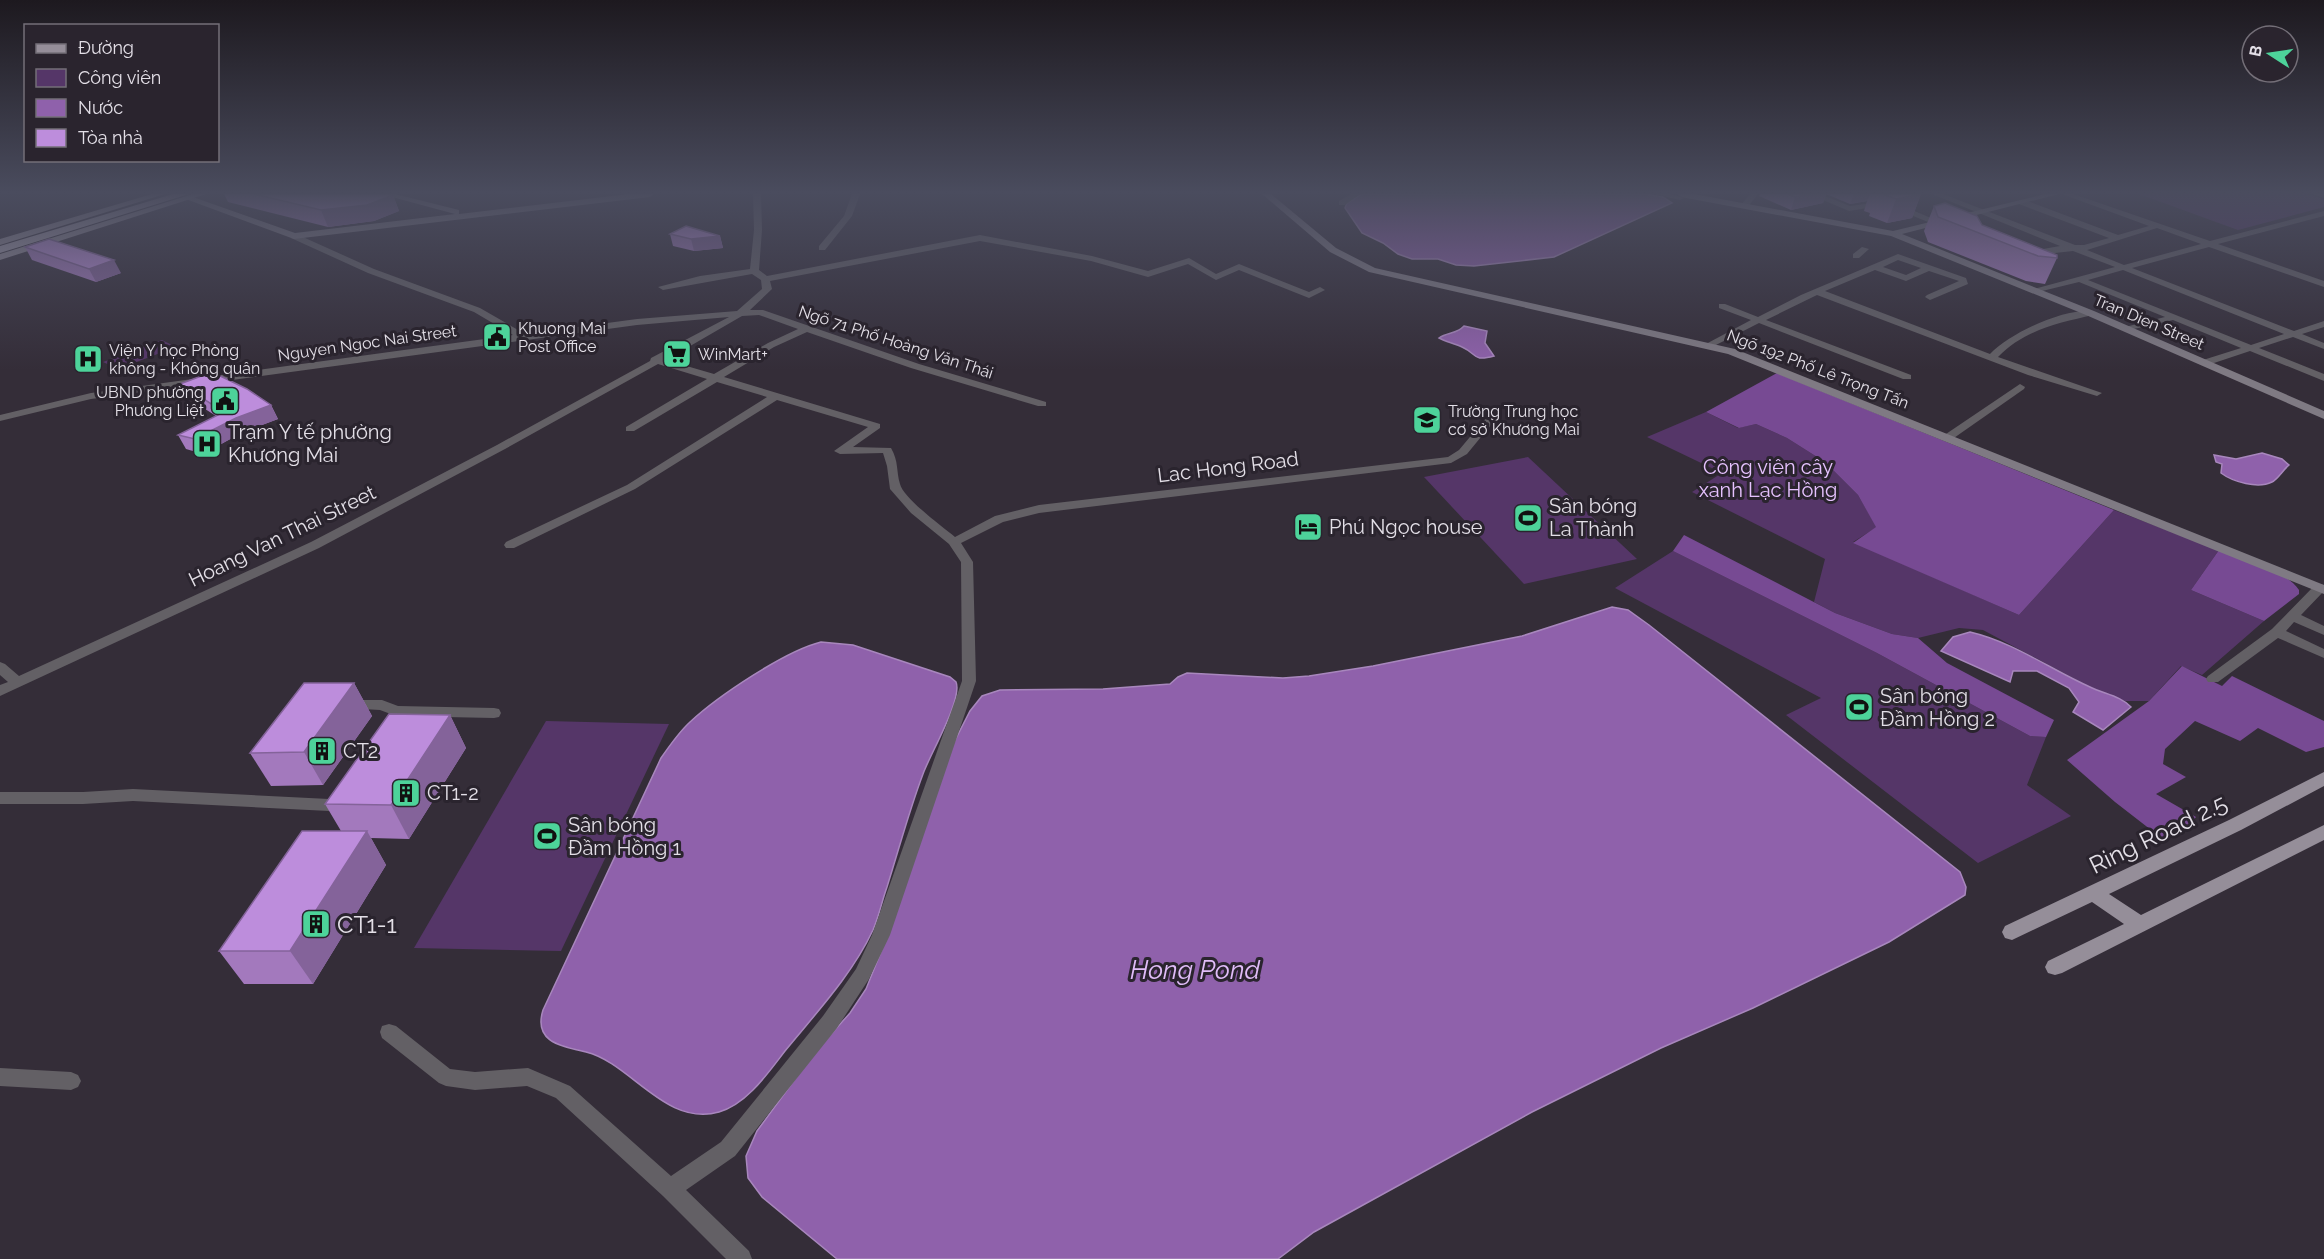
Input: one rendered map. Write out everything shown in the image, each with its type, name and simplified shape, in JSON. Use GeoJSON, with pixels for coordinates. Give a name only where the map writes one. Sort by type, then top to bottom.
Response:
{"type":"FeatureCollection","features":[{"type":"Feature","properties":{"kind":"main road","name":"Ring Road 2.5"},"geometry":{"type":"LineString","coordinates":[[2012,932],[2235,825],[2324,778]]}},
{"type":"Feature","properties":{"kind":"main road"},"geometry":{"type":"LineString","coordinates":[[2055,967],[2324,832]]}},
{"type":"Feature","properties":{"kind":"main road"},"geometry":{"type":"LineString","coordinates":[[2095,894],[2139,924]]}},
{"type":"Feature","properties":{"kind":"street"},"geometry":{"type":"LineString","coordinates":[[330,253],[371,272],[477,310],[523,337]]}},
{"type":"Feature","properties":{"kind":"street"},"geometry":{"type":"LineString","coordinates":[[754,271],[756,253]]}},
{"type":"Feature","properties":{"kind":"street"},"geometry":{"type":"LineString","coordinates":[[663,288],[698,279],[754,271],[765,279],[897,253]]}},
{"type":"Feature","properties":{"kind":"street"},"geometry":{"type":"LineString","coordinates":[[1055,253],[1148,274],[1189,261],[1216,277],[1239,267],[1310,295],[1320,290]]}},
{"type":"Feature","properties":{"kind":"street","name":"Ngõ 192 Phố Lê Trọng Tấn"},"geometry":{"type":"LineString","coordinates":[[1341,253],[1372,270],[1623,328],[1709,345],[1772,366],[2322,589]]}},
{"type":"Feature","properties":{"kind":"street"},"geometry":{"type":"LineString","coordinates":[[1856,256],[1860,253]]}},
{"type":"Feature","properties":{"kind":"street","name":"Tran Dien Street"},"geometry":{"type":"LineString","coordinates":[[1940,253],[2207,362],[2324,415]]}},
{"type":"Feature","properties":{"kind":"street"},"geometry":{"type":"LineString","coordinates":[[2022,257],[2038,253]]}},
{"type":"Feature","properties":{"kind":"street"},"geometry":{"type":"LineString","coordinates":[[2086,253],[2324,346]]}},
{"type":"Feature","properties":{"kind":"street"},"geometry":{"type":"LineString","coordinates":[[2037,291],[2172,253]]}},
{"type":"Feature","properties":{"kind":"street"},"geometry":{"type":"LineString","coordinates":[[2235,253],[2324,284]]}},
{"type":"Feature","properties":{"kind":"street"},"geometry":{"type":"LineString","coordinates":[[1709,345],[1818,292],[1898,257],[1963,280],[1963,284],[1930,297]]}},
{"type":"Feature","properties":{"kind":"street"},"geometry":{"type":"LineString","coordinates":[[1875,267],[1906,278],[1930,267]]}},
{"type":"Feature","properties":{"kind":"street","name":"Hoang Van Thai Street"},"geometry":{"type":"LineString","coordinates":[[0,691],[315,545],[501,447],[741,313],[766,289],[765,279]]}},
{"type":"Feature","properties":{"kind":"street"},"geometry":{"type":"LineString","coordinates":[[2052,279],[2063,283]]}},
{"type":"Feature","properties":{"kind":"street"},"geometry":{"type":"LineString","coordinates":[[2078,279],[2324,378]]}},
{"type":"Feature","properties":{"kind":"street"},"geometry":{"type":"LineString","coordinates":[[1818,292],[2032,373],[2097,393]]}},
{"type":"Feature","properties":{"kind":"street"},"geometry":{"type":"LineString","coordinates":[[1722,306],[1907,377]]}},
{"type":"Feature","properties":{"kind":"street","name":"Ngõ 71 Phố Hoàng Văn Thái"},"geometry":{"type":"LineString","coordinates":[[741,313],[760,312],[915,366],[1042,404]]}},
{"type":"Feature","properties":{"kind":"street","name":"Nguyen Ngoc Nai Street"},"geometry":{"type":"LineString","coordinates":[[0,418],[91,396],[637,322],[741,313]]}},
{"type":"Feature","properties":{"kind":"street"},"geometry":{"type":"LineString","coordinates":[[1992,357],[2000,348],[2048,321],[2090,313]]}},
{"type":"Feature","properties":{"kind":"street"},"geometry":{"type":"LineString","coordinates":[[2128,329],[2174,317]]}},
{"type":"Feature","properties":{"kind":"street"},"geometry":{"type":"LineString","coordinates":[[2207,362],[2324,324]]}},
{"type":"Feature","properties":{"kind":"street"},"geometry":{"type":"LineString","coordinates":[[630,429],[771,345],[805,328]]}},
{"type":"Feature","properties":{"kind":"street"},"geometry":{"type":"LineString","coordinates":[[655,360],[876,426],[840,452],[887,450],[893,466],[894,487],[915,510],[954,542],[967,562],[969,681],[881,936],[863,974],[830,1022],[728,1149],[670,1189]]}},
{"type":"Feature","properties":{"kind":"street"},"geometry":{"type":"LineString","coordinates":[[1947,438],[2020,387]]}},
{"type":"Feature","properties":{"kind":"street"},"geometry":{"type":"LineString","coordinates":[[510,545],[631,487],[775,396]]}},
{"type":"Feature","properties":{"kind":"street","name":"Lac Hong Road"},"geometry":{"type":"LineString","coordinates":[[954,542],[999,519],[1039,509],[1451,460],[1463,452],[1494,415]]}},
{"type":"Feature","properties":{"kind":"street"},"geometry":{"type":"LineString","coordinates":[[2213,679],[2277,632],[2322,589]]}},
{"type":"Feature","properties":{"kind":"street"},"geometry":{"type":"LineString","coordinates":[[2293,617],[2324,631]]}},
{"type":"Feature","properties":{"kind":"street"},"geometry":{"type":"LineString","coordinates":[[2277,632],[2324,654]]}},
{"type":"Feature","properties":{"kind":"street"},"geometry":{"type":"LineString","coordinates":[[0,667],[18,683]]}},
{"type":"Feature","properties":{"kind":"street"},"geometry":{"type":"LineString","coordinates":[[334,705],[382,705],[396,711],[494,713]]}},
{"type":"Feature","properties":{"kind":"street"},"geometry":{"type":"LineString","coordinates":[[0,798],[83,798],[133,795],[328,806]]}},
{"type":"Feature","properties":{"kind":"street"},"geometry":{"type":"LineString","coordinates":[[389,1032],[446,1077],[475,1081],[528,1077],[563,1092],[670,1189],[741,1259]]}},
{"type":"Feature","properties":{"kind":"street"},"geometry":{"type":"LineString","coordinates":[[0,1077],[71,1081]]}},
{"type":"Feature","properties":{"kind":"green space"},"geometry":{"type":"Polygon","coordinates":[[[162,340],[176,347],[118,369],[103,362],[162,340]]]}},
{"type":"Feature","properties":{"kind":"green space","name":"Công viên cây xanh Lạc Hồng"},"geometry":{"type":"Polygon","coordinates":[[[1706,412],[1738,428],[1756,424],[1787,438],[1825,462],[1858,495],[1877,527],[1853,542],[2019,615],[2114,510],[2219,550],[2191,590],[2264,621],[2202,675],[2181,666],[2149,701],[2125,701],[2090,687],[1983,630],[1959,628],[1918,638],[1892,634],[1835,613],[1814,602],[1825,559],[1692,492],[1722,473],[1647,437],[1706,412]]]}},
{"type":"Feature","properties":{"kind":"green space","name":"Sân bóng La Thành"},"geometry":{"type":"Polygon","coordinates":[[[1528,457],[1637,559],[1524,584],[1424,477],[1528,457]]]}},
{"type":"Feature","properties":{"kind":"green space","name":"Sân bóng Đầm Hồng 2"},"geometry":{"type":"Polygon","coordinates":[[[1673,551],[1877,653],[2030,736],[2046,737],[2027,785],[2071,816],[1978,863],[1786,715],[1821,698],[1615,588],[1673,551]]]}},
{"type":"Feature","properties":{"kind":"green space","name":"Sân bóng Đầm Hồng 1"},"geometry":{"type":"Polygon","coordinates":[[[546,721],[669,724],[561,951],[414,948],[546,721]]]}},
{"type":"Feature","properties":{"kind":"shaded area"},"geometry":{"type":"Polygon","coordinates":[[[1777,373],[2114,510],[2019,615],[1853,543],[1876,527],[1858,495],[1825,462],[1787,438],[1756,424],[1739,428],[1706,412],[1777,373]]]}},
{"type":"Feature","properties":{"kind":"shaded area"},"geometry":{"type":"Polygon","coordinates":[[[1684,535],[1835,613],[1892,634],[1918,638],[1947,663],[2054,720],[2046,737],[2030,736],[1877,653],[1673,551],[1684,535]]]}},
{"type":"Feature","properties":{"kind":"shaded area"},"geometry":{"type":"Polygon","coordinates":[[[2219,550],[2274,571],[2293,583],[2299,590],[2299,594],[2264,621],[2191,590],[2219,550]]]}},
{"type":"Feature","properties":{"kind":"shaded area"},"geometry":{"type":"Polygon","coordinates":[[[2182,666],[2222,686],[2232,676],[2324,721],[2324,747],[2306,752],[2258,728],[2240,741],[2195,721],[2165,749],[2163,764],[2186,777],[2156,794],[2196,817],[2187,828],[2164,840],[2115,802],[2067,760],[2149,701],[2182,666]]]}},
{"type":"Feature","properties":{"kind":"water"},"geometry":{"type":"Polygon","coordinates":[[[1396,253],[1563,253],[1554,257],[1474,266],[1456,265],[1438,259],[1412,259],[1396,253]]]}},
{"type":"Feature","properties":{"kind":"water"},"geometry":{"type":"Polygon","coordinates":[[[1464,326],[1487,331],[1485,343],[1494,356],[1478,358],[1462,347],[1439,338],[1464,326]]]}},
{"type":"Feature","properties":{"kind":"water"},"geometry":{"type":"Polygon","coordinates":[[[2262,453],[2282,459],[2289,465],[2274,481],[2260,485],[2239,482],[2221,473],[2222,464],[2216,462],[2214,455],[2236,459],[2262,453]]]}},
{"type":"Feature","properties":{"kind":"water","name":"Hong Pond"},"geometry":{"type":"Polygon","coordinates":[[[1612,607],[1628,610],[1649,625],[1960,872],[1966,887],[1965,895],[1889,942],[1753,1008],[1661,1048],[1532,1112],[1314,1232],[1278,1259],[837,1259],[762,1197],[748,1178],[746,1156],[757,1131],[814,1053],[850,1013],[866,989],[889,932],[948,754],[970,711],[982,696],[1000,690],[1103,689],[1170,684],[1187,673],[1283,678],[1309,676],[1373,666],[1522,636],[1612,607]]]}},
{"type":"Feature","properties":{"kind":"water"},"geometry":{"type":"Polygon","coordinates":[[[1970,632],[2001,642],[2075,680],[2122,700],[2131,707],[2103,730],[2073,712],[2079,702],[2069,688],[2037,671],[2013,671],[2010,682],[1941,651],[1953,637],[1970,632]]]}},
{"type":"Feature","properties":{"kind":"water"},"geometry":{"type":"Polygon","coordinates":[[[821,642],[853,645],[950,677],[956,682],[955,701],[918,788],[875,925],[855,963],[821,1008],[748,1095],[719,1112],[700,1114],[682,1110],[665,1103],[602,1058],[551,1041],[542,1029],[543,1010],[661,758],[671,744],[702,711],[734,688],[771,664],[821,642]]]}},
{"type":"Feature","properties":{"kind":"building"},"geometry":{"type":"Polygon","coordinates":[[[42,253],[92,253],[114,260],[89,269],[42,253]]]}},
{"type":"Feature","properties":{"kind":"building"},"geometry":{"type":"Polygon","coordinates":[[[2030,253],[2051,253],[2057,255],[2057,258],[2030,253]]]}},
{"type":"Feature","properties":{"kind":"building"},"geometry":{"type":"Polygon","coordinates":[[[212,372],[247,389],[271,405],[236,418],[195,439],[178,435],[224,412],[180,384],[212,372]]]}},
{"type":"Feature","properties":{"kind":"building"},"geometry":{"type":"Polygon","coordinates":[[[304,683],[354,683],[304,752],[250,753],[304,683]]]}},
{"type":"Feature","properties":{"kind":"building"},"geometry":{"type":"Polygon","coordinates":[[[389,714],[450,715],[391,805],[325,804],[389,714]]]}},
{"type":"Feature","properties":{"kind":"building"},"geometry":{"type":"Polygon","coordinates":[[[302,831],[367,831],[290,951],[219,951],[302,831]]]}},
{"type":"Feature","properties":{"kind":"place","name":"Khuong Mai Post Office"},"geometry":{"type":"Point","coordinates":[497,337]}},
{"type":"Feature","properties":{"kind":"place","name":"WinMart+"},"geometry":{"type":"Point","coordinates":[677,354]}},
{"type":"Feature","properties":{"kind":"place","name":"Viện Y học Phòng không - Không quân"},"geometry":{"type":"Point","coordinates":[88,359]}},
{"type":"Feature","properties":{"kind":"place","name":"UBND phường Phương Liệt"},"geometry":{"type":"Point","coordinates":[225,401]}},
{"type":"Feature","properties":{"kind":"place","name":"Trường Trung học cơ sở Khương Mai"},"geometry":{"type":"Point","coordinates":[1427,420]}},
{"type":"Feature","properties":{"kind":"place","name":"Trạm Y tế phường Khương Mai"},"geometry":{"type":"Point","coordinates":[207,444]}},
{"type":"Feature","properties":{"kind":"place","name":"Sân bóng La Thành"},"geometry":{"type":"Point","coordinates":[1528,518]}},
{"type":"Feature","properties":{"kind":"place","name":"Phú Ngọc house"},"geometry":{"type":"Point","coordinates":[1308,527]}},
{"type":"Feature","properties":{"kind":"place","name":"Sân bóng Đầm Hồng 2"},"geometry":{"type":"Point","coordinates":[1859,707]}},
{"type":"Feature","properties":{"kind":"place","name":"CT2"},"geometry":{"type":"Point","coordinates":[322,751]}},
{"type":"Feature","properties":{"kind":"place","name":"CT1-2"},"geometry":{"type":"Point","coordinates":[406,793]}},
{"type":"Feature","properties":{"kind":"place","name":"Sân bóng Đầm Hồng 1"},"geometry":{"type":"Point","coordinates":[547,836]}},
{"type":"Feature","properties":{"kind":"place","name":"CT1-1"},"geometry":{"type":"Point","coordinates":[316,924]}}]}
